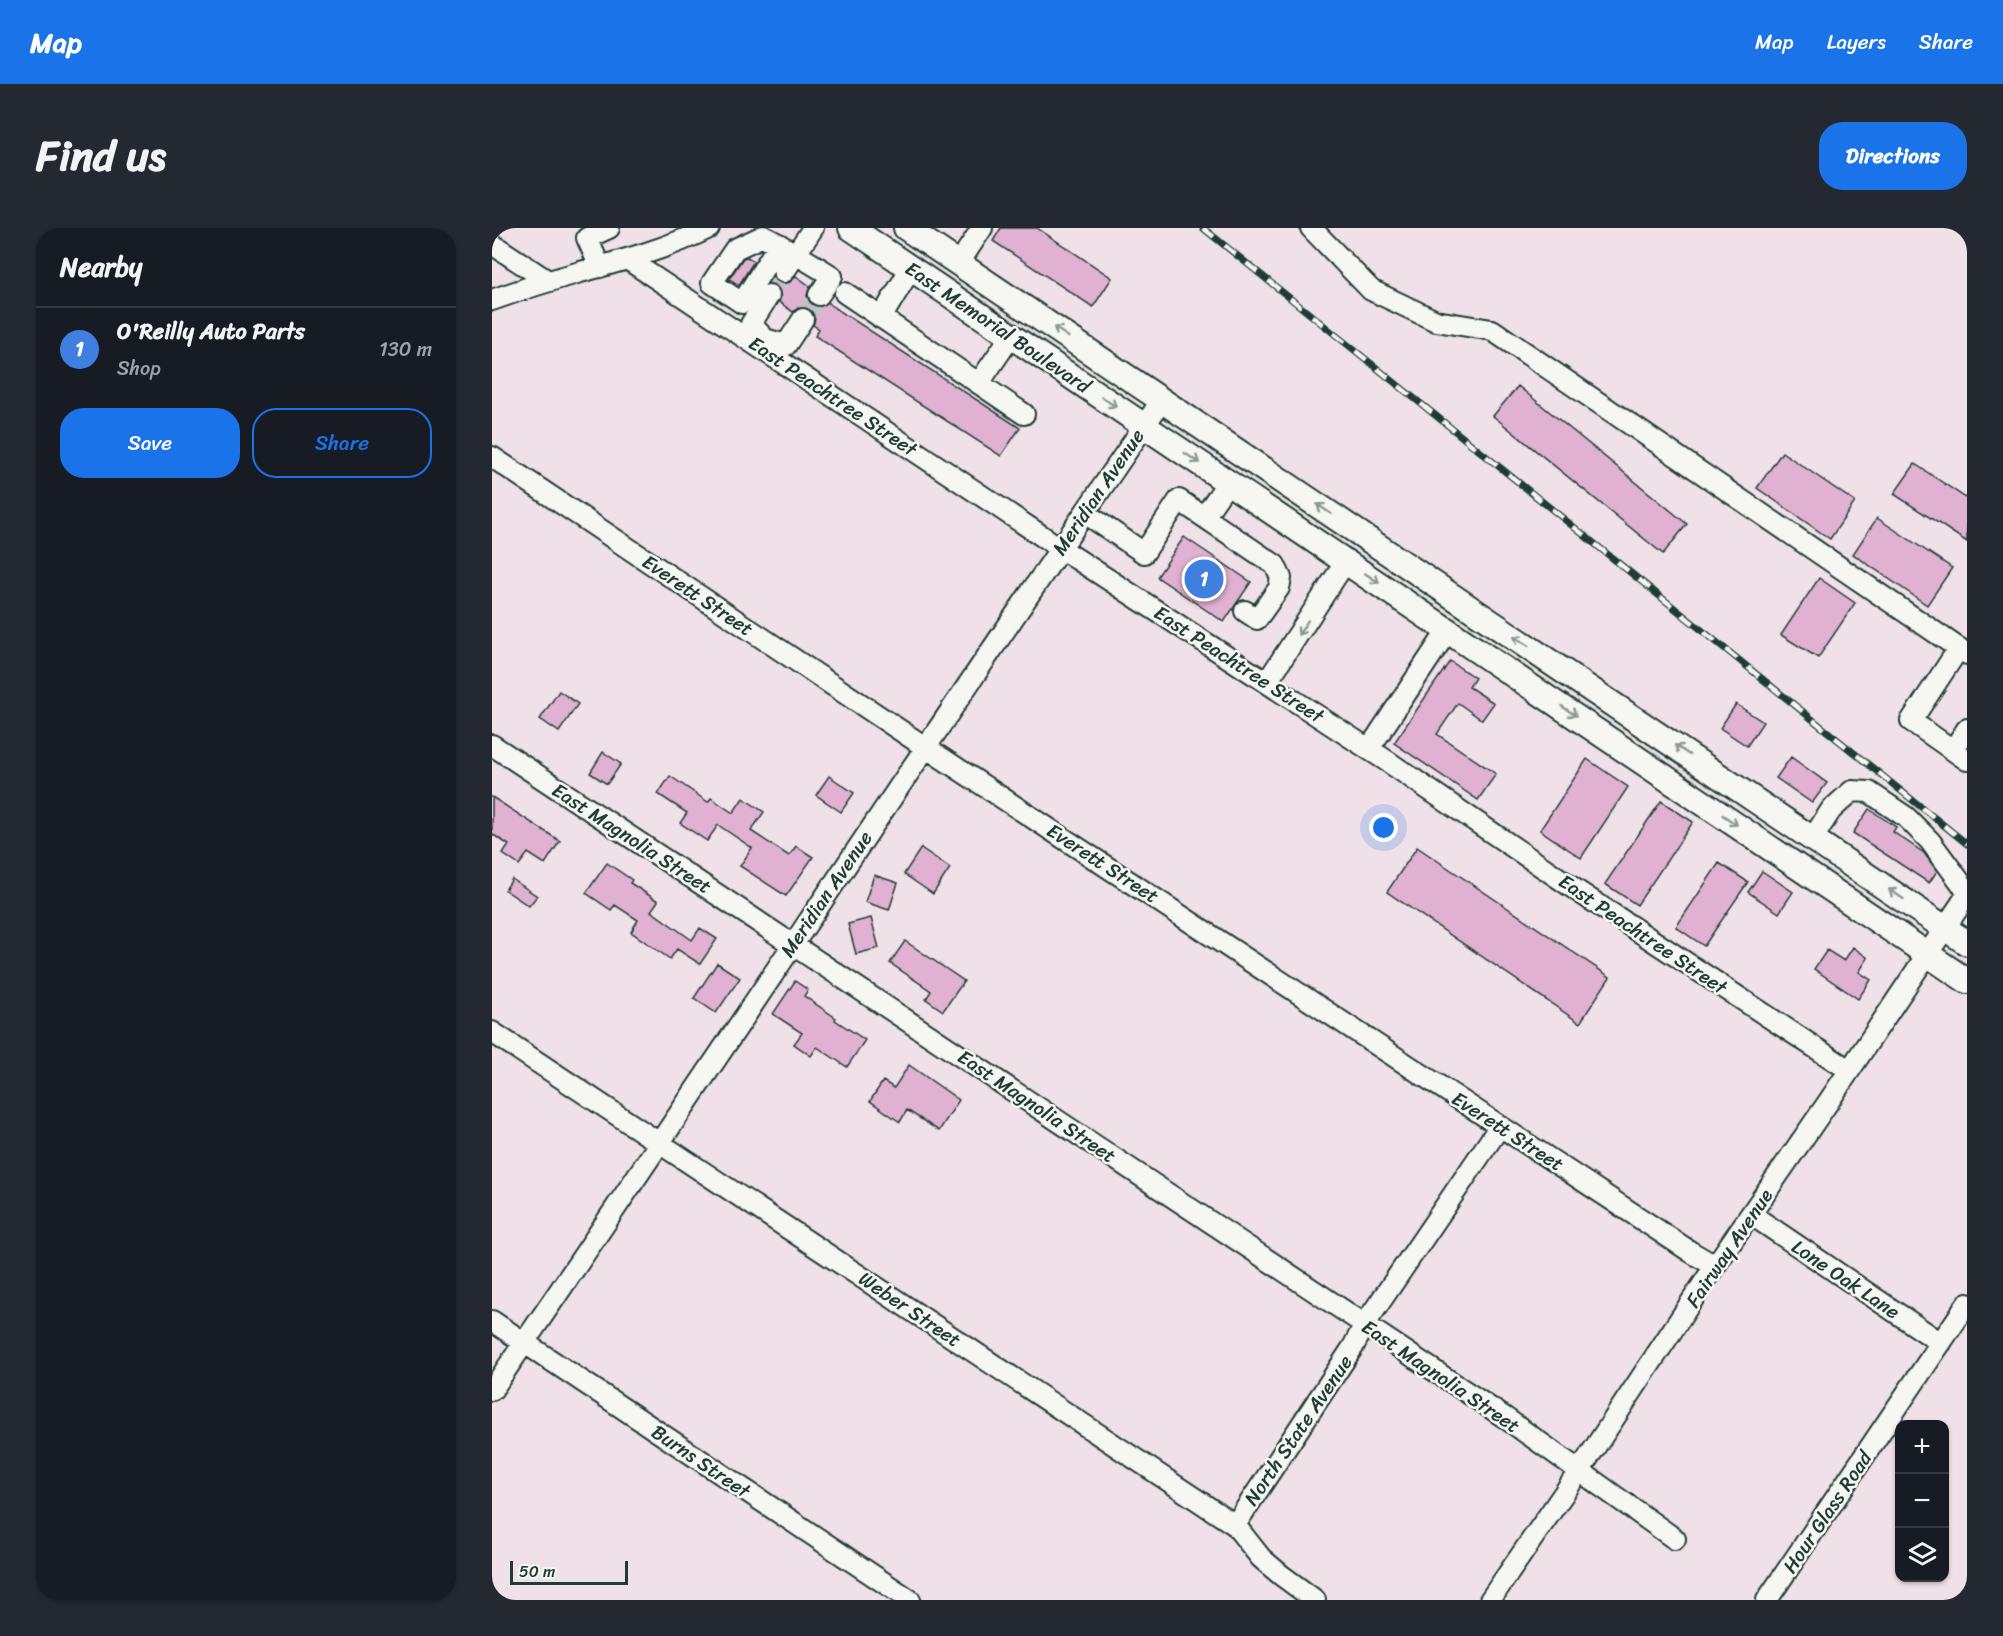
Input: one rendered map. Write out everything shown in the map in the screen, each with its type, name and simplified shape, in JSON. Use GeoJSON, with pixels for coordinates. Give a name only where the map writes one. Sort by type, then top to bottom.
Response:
{"type":"FeatureCollection","features":[{"type":"Feature","properties":{"kind":"main road","name":"East Memorial Boulevard"},"geometry":{"type":"LineString","coordinates":[[851,228],[1967,981]]}},
{"type":"Feature","properties":{"kind":"main road"},"geometry":{"type":"LineString","coordinates":[[892,228],[956,261]]}},
{"type":"Feature","properties":{"kind":"main road","name":"East Memorial Boulevard"},"geometry":{"type":"LineString","coordinates":[[906,228],[1967,943]]}},
{"type":"Feature","properties":{"kind":"main road"},"geometry":{"type":"LineString","coordinates":[[1537,689],[1554,663]]}},
{"type":"Feature","properties":{"kind":"street"},"geometry":{"type":"LineString","coordinates":[[600,267],[580,233],[609,228]]}},
{"type":"Feature","properties":{"kind":"street"},"geometry":{"type":"LineString","coordinates":[[492,300],[548,281],[627,260],[709,228]]}},
{"type":"Feature","properties":{"kind":"street"},"geometry":{"type":"LineString","coordinates":[[774,240],[813,228]]}},
{"type":"Feature","properties":{"kind":"street"},"geometry":{"type":"LineString","coordinates":[[956,261],[982,228]]}},
{"type":"Feature","properties":{"kind":"street"},"geometry":{"type":"LineString","coordinates":[[1311,228],[1371,290],[1436,321],[1491,330],[1963,651],[1911,721],[1960,755],[1967,729]]}},
{"type":"Feature","properties":{"kind":"street"},"geometry":{"type":"LineString","coordinates":[[774,240],[784,272]]}},
{"type":"Feature","properties":{"kind":"street"},"geometry":{"type":"LineString","coordinates":[[774,240],[832,276],[819,295]]}},
{"type":"Feature","properties":{"kind":"street"},"geometry":{"type":"LineString","coordinates":[[492,244],[548,281]]}},
{"type":"Feature","properties":{"kind":"street","name":"East Peachtree Street"},"geometry":{"type":"LineString","coordinates":[[627,260],[762,343],[1060,548],[1369,749],[1579,892],[1850,1070]]}},
{"type":"Feature","properties":{"kind":"street"},"geometry":{"type":"LineString","coordinates":[[881,318],[911,268]]}},
{"type":"Feature","properties":{"kind":"street"},"geometry":{"type":"LineString","coordinates":[[845,293],[1024,414]]}},
{"type":"Feature","properties":{"kind":"street"},"geometry":{"type":"LineString","coordinates":[[769,296],[751,324],[762,343],[786,345],[803,319]]}},
{"type":"Feature","properties":{"kind":"street"},"geometry":{"type":"LineString","coordinates":[[979,383],[1011,336]]}},
{"type":"Feature","properties":{"kind":"street","name":"Meridian Avenue"},"geometry":{"type":"LineString","coordinates":[[492,1390],[1162,400]]}},
{"type":"Feature","properties":{"kind":"street","name":"Everett Street"},"geometry":{"type":"LineString","coordinates":[[492,457],[925,747],[1715,1266]]}},
{"type":"Feature","properties":{"kind":"street"},"geometry":{"type":"LineString","coordinates":[[1204,517],[1228,482]]}},
{"type":"Feature","properties":{"kind":"street"},"geometry":{"type":"LineString","coordinates":[[1084,513],[1144,553],[1179,501],[1275,565],[1281,578],[1279,588],[1257,619],[1245,612]]}},
{"type":"Feature","properties":{"kind":"street"},"geometry":{"type":"LineString","coordinates":[[1267,682],[1346,561]]}},
{"type":"Feature","properties":{"kind":"street"},"geometry":{"type":"LineString","coordinates":[[1369,749],[1448,630]]}},
{"type":"Feature","properties":{"kind":"street","name":"East Magnolia Street"},"geometry":{"type":"LineString","coordinates":[[492,745],[1494,1410],[1675,1539]]}},
{"type":"Feature","properties":{"kind":"street"},"geometry":{"type":"LineString","coordinates":[[1813,838],[1831,810],[1852,791],[1869,792],[1906,817],[1930,841],[1967,893]]}},
{"type":"Feature","properties":{"kind":"street","name":"Fairway Avenue"},"geometry":{"type":"LineString","coordinates":[[1490,1600],[1850,1070],[1967,893]]}},
{"type":"Feature","properties":{"kind":"street","name":"Weber Street"},"geometry":{"type":"LineString","coordinates":[[492,1032],[1235,1525],[1261,1558],[1315,1600]]}},
{"type":"Feature","properties":{"kind":"street","name":"North State Avenue"},"geometry":{"type":"LineString","coordinates":[[1235,1525],[1353,1347],[1365,1324],[1500,1126]]}},
{"type":"Feature","properties":{"kind":"street","name":"Lone Oak Lane"},"geometry":{"type":"LineString","coordinates":[[1752,1215],[1941,1343]]}},
{"type":"Feature","properties":{"kind":"street","name":"Hour Glass Road"},"geometry":{"type":"LineString","coordinates":[[1767,1600],[1967,1304]]}},
{"type":"Feature","properties":{"kind":"street","name":"Burns Street"},"geometry":{"type":"LineString","coordinates":[[492,1321],[910,1600]]}},
{"type":"Feature","properties":{"kind":"building"},"geometry":{"type":"Polygon","coordinates":[[[1001,228],[1037,228],[1112,278],[1093,307],[993,241],[1001,228]]]}},
{"type":"Feature","properties":{"kind":"building"},"geometry":{"type":"Polygon","coordinates":[[[747,257],[754,261],[739,285],[729,279],[743,258],[747,257]]]}},
{"type":"Feature","properties":{"kind":"building"},"geometry":{"type":"Polygon","coordinates":[[[773,276],[777,282],[784,284],[796,276],[810,286],[807,295],[808,301],[813,305],[819,307],[828,302],[1020,428],[1001,456],[815,336],[819,329],[813,325],[815,319],[813,313],[804,307],[793,312],[779,302],[780,290],[769,283],[773,276]]]}},
{"type":"Feature","properties":{"kind":"building"},"geometry":{"type":"Polygon","coordinates":[[[1518,386],[1687,524],[1663,554],[1493,416],[1518,386]]]}},
{"type":"Feature","properties":{"kind":"building"},"geometry":{"type":"Polygon","coordinates":[[[1782,452],[1855,502],[1830,539],[1757,488],[1782,452]]]}},
{"type":"Feature","properties":{"kind":"building"},"geometry":{"type":"Polygon","coordinates":[[[1915,464],[1967,499],[1967,542],[1894,494],[1915,464]]]}},
{"type":"Feature","properties":{"kind":"building"},"geometry":{"type":"Polygon","coordinates":[[[1877,518],[1952,568],[1927,605],[1853,554],[1877,518]]]}},
{"type":"Feature","properties":{"kind":"building"},"geometry":{"type":"Polygon","coordinates":[[[1184,537],[1251,582],[1224,622],[1157,577],[1184,537]]]}},
{"type":"Feature","properties":{"kind":"building"},"geometry":{"type":"Polygon","coordinates":[[[1819,578],[1855,603],[1818,658],[1781,635],[1819,578]]]}},
{"type":"Feature","properties":{"kind":"building"},"geometry":{"type":"Polygon","coordinates":[[[1450,661],[1475,678],[1469,687],[1494,703],[1482,720],[1458,703],[1437,734],[1496,774],[1478,800],[1394,743],[1450,661]]]}},
{"type":"Feature","properties":{"kind":"building"},"geometry":{"type":"Polygon","coordinates":[[[559,691],[578,704],[559,732],[540,719],[559,691]]]}},
{"type":"Feature","properties":{"kind":"building"},"geometry":{"type":"Polygon","coordinates":[[[1736,704],[1763,722],[1747,746],[1720,728],[1736,704]]]}},
{"type":"Feature","properties":{"kind":"building"},"geometry":{"type":"Polygon","coordinates":[[[603,752],[621,764],[607,784],[590,773],[603,752]]]}},
{"type":"Feature","properties":{"kind":"building"},"geometry":{"type":"Polygon","coordinates":[[[1791,757],[1827,783],[1812,803],[1776,778],[1791,757]]]}},
{"type":"Feature","properties":{"kind":"building"},"geometry":{"type":"Polygon","coordinates":[[[1587,759],[1628,787],[1581,858],[1540,830],[1587,759]]]}},
{"type":"Feature","properties":{"kind":"building"},"geometry":{"type":"Polygon","coordinates":[[[670,776],[708,802],[711,798],[733,813],[743,798],[764,812],[751,831],[789,856],[796,846],[813,857],[786,896],[740,866],[752,848],[718,825],[707,841],[680,823],[687,813],[658,794],[670,776]]]}},
{"type":"Feature","properties":{"kind":"building"},"geometry":{"type":"Polygon","coordinates":[[[829,776],[854,793],[841,812],[816,795],[829,776]]]}},
{"type":"Feature","properties":{"kind":"building"},"geometry":{"type":"Polygon","coordinates":[[[492,797],[560,841],[545,864],[528,853],[519,865],[503,854],[509,845],[492,834],[492,797]]]}},
{"type":"Feature","properties":{"kind":"building"},"geometry":{"type":"Polygon","coordinates":[[[1661,801],[1693,822],[1637,905],[1605,884],[1661,801]]]}},
{"type":"Feature","properties":{"kind":"building"},"geometry":{"type":"Polygon","coordinates":[[[1869,809],[1896,827],[1893,832],[1924,853],[1937,871],[1929,883],[1853,833],[1869,809]]]}},
{"type":"Feature","properties":{"kind":"building"},"geometry":{"type":"Polygon","coordinates":[[[1417,847],[1610,977],[1580,1023],[1387,892],[1417,847]]]}},
{"type":"Feature","properties":{"kind":"building"},"geometry":{"type":"Polygon","coordinates":[[[921,848],[950,868],[933,894],[904,874],[921,848]]]}},
{"type":"Feature","properties":{"kind":"building"},"geometry":{"type":"Polygon","coordinates":[[[607,863],[632,880],[630,883],[658,901],[651,911],[692,940],[700,928],[717,939],[700,964],[677,949],[670,959],[631,932],[638,920],[615,905],[611,910],[586,893],[607,863]]]}},
{"type":"Feature","properties":{"kind":"building"},"geometry":{"type":"Polygon","coordinates":[[[1719,863],[1748,882],[1704,946],[1676,927],[1719,863]]]}},
{"type":"Feature","properties":{"kind":"building"},"geometry":{"type":"Polygon","coordinates":[[[1762,871],[1793,892],[1779,913],[1748,892],[1762,871]]]}},
{"type":"Feature","properties":{"kind":"building"},"geometry":{"type":"Polygon","coordinates":[[[874,875],[898,883],[889,910],[865,902],[874,875]]]}},
{"type":"Feature","properties":{"kind":"building"},"geometry":{"type":"Polygon","coordinates":[[[512,879],[537,896],[529,906],[505,890],[512,879]]]}},
{"type":"Feature","properties":{"kind":"building"},"geometry":{"type":"Polygon","coordinates":[[[871,918],[879,948],[856,954],[848,924],[871,918]]]}},
{"type":"Feature","properties":{"kind":"building"},"geometry":{"type":"Polygon","coordinates":[[[905,941],[964,981],[943,1011],[926,999],[931,991],[890,963],[905,941]]]}},
{"type":"Feature","properties":{"kind":"building"},"geometry":{"type":"Polygon","coordinates":[[[1853,947],[1868,958],[1859,972],[1871,980],[1858,999],[1814,969],[1827,950],[1844,961],[1853,947]]]}},
{"type":"Feature","properties":{"kind":"building"},"geometry":{"type":"Polygon","coordinates":[[[717,963],[740,978],[716,1013],[694,998],[717,963]]]}},
{"type":"Feature","properties":{"kind":"building"},"geometry":{"type":"Polygon","coordinates":[[[795,981],[808,990],[804,996],[865,1040],[847,1067],[817,1047],[811,1056],[794,1044],[802,1033],[773,1014],[795,981]]]}},
{"type":"Feature","properties":{"kind":"building"},"geometry":{"type":"Polygon","coordinates":[[[909,1065],[959,1100],[939,1131],[907,1110],[900,1122],[870,1101],[883,1081],[894,1088],[909,1065]]]}},
{"type":"Feature","properties":{"kind":"tunnel"},"geometry":{"type":"LineString","coordinates":[[769,295],[784,272]]}},
{"type":"Feature","properties":{"kind":"tunnel"},"geometry":{"type":"LineString","coordinates":[[803,319],[819,295]]}},
{"type":"Feature","properties":{"kind":"railway"},"geometry":{"type":"LineString","coordinates":[[1203,228],[1967,844]]}},
{"type":"Feature","properties":{"kind":"place","name":"O'Reilly Auto Parts"},"geometry":{"type":"Point","coordinates":[1204,579]}}]}
